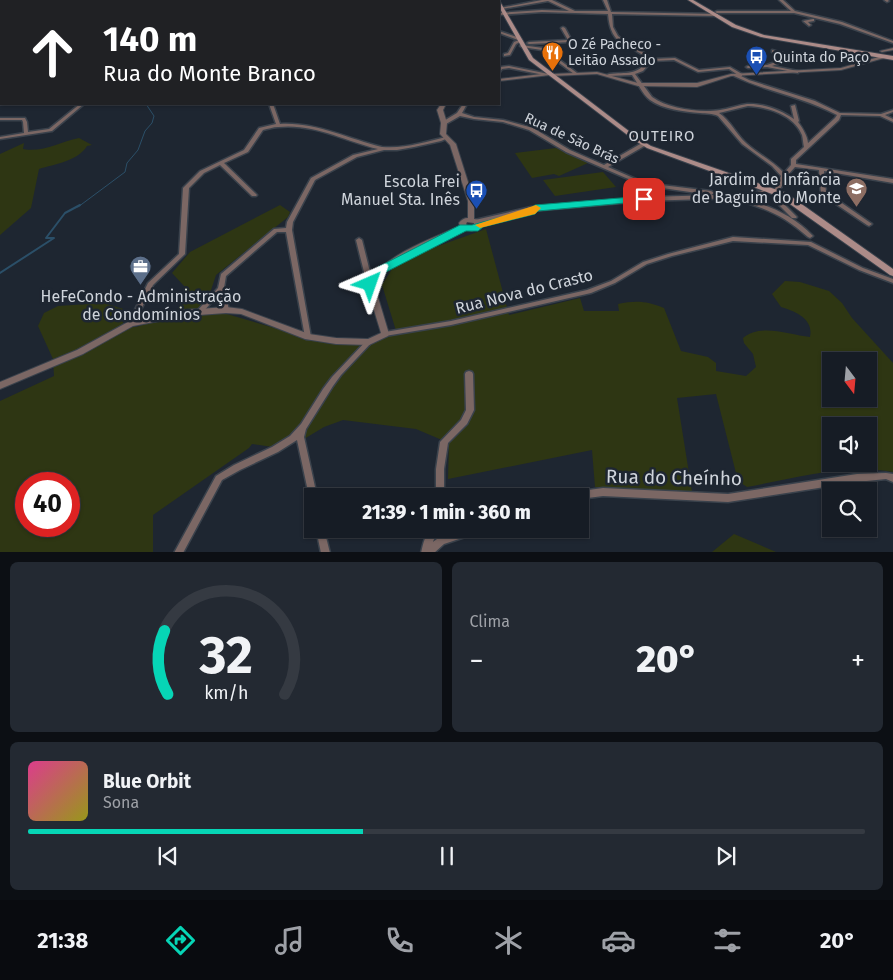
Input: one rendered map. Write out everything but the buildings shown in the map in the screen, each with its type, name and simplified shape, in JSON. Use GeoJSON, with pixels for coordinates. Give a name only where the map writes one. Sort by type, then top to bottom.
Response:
{"type":"FeatureCollection","features":[{"type":"Feature","properties":{"kind":"main road"},"geometry":{"type":"LineString","coordinates":[[690,0],[717,14]]}},
{"type":"Feature","properties":{"kind":"main road"},"geometry":{"type":"LineString","coordinates":[[695,0],[739,28],[763,36],[874,54],[889,54]]}},
{"type":"Feature","properties":{"kind":"main road"},"geometry":{"type":"LineString","coordinates":[[502,11],[530,59],[644,144],[776,193],[893,273]]}},
{"type":"Feature","properties":{"kind":"street"},"geometry":{"type":"LineString","coordinates":[[502,11],[548,0],[574,11]]}},
{"type":"Feature","properties":{"kind":"street"},"geometry":{"type":"LineString","coordinates":[[606,0],[612,12],[613,30],[616,36],[626,45],[651,60],[676,59],[698,71],[730,68],[738,75],[765,89],[804,99],[839,114],[881,115],[893,111]]}},
{"type":"Feature","properties":{"kind":"street"},"geometry":{"type":"LineString","coordinates":[[781,0],[794,12]]}},
{"type":"Feature","properties":{"kind":"street"},"geometry":{"type":"LineString","coordinates":[[502,11],[717,14],[794,12],[816,19],[842,23],[893,42]]}},
{"type":"Feature","properties":{"kind":"street"},"geometry":{"type":"LineString","coordinates":[[809,25],[804,21],[816,19],[826,25]]}},
{"type":"Feature","properties":{"kind":"street"},"geometry":{"type":"LineString","coordinates":[[505,55],[509,54],[515,43],[570,41],[563,28]]}},
{"type":"Feature","properties":{"kind":"street"},"geometry":{"type":"LineString","coordinates":[[500,32],[521,42],[557,51],[555,58],[575,72]]}},
{"type":"Feature","properties":{"kind":"street"},"geometry":{"type":"LineString","coordinates":[[767,66],[786,60],[782,54],[773,51]]}},
{"type":"Feature","properties":{"kind":"street"},"geometry":{"type":"LineString","coordinates":[[608,75],[638,84],[697,85],[738,75],[841,69],[874,54]]}},
{"type":"Feature","properties":{"kind":"street"},"geometry":{"type":"LineString","coordinates":[[500,80],[575,72],[608,75],[633,74],[646,69],[651,60]]}},
{"type":"Feature","properties":{"kind":"street"},"geometry":{"type":"LineString","coordinates":[[500,63],[504,67],[549,75]]}},
{"type":"Feature","properties":{"kind":"street"},"geometry":{"type":"LineString","coordinates":[[748,67],[767,66],[797,72]]}},
{"type":"Feature","properties":{"kind":"street"},"geometry":{"type":"LineString","coordinates":[[500,70],[504,67]]}},
{"type":"Feature","properties":{"kind":"street"},"geometry":{"type":"LineString","coordinates":[[633,74],[638,84],[652,100],[684,109],[716,113],[745,106],[756,106],[778,111],[795,122],[806,134],[807,148]]}},
{"type":"Feature","properties":{"kind":"street"},"geometry":{"type":"LineString","coordinates":[[0,138],[50,130],[81,105]]}},
{"type":"Feature","properties":{"kind":"street"},"geometry":{"type":"LineString","coordinates":[[271,105],[278,124]]}},
{"type":"Feature","properties":{"kind":"street"},"geometry":{"type":"LineString","coordinates":[[370,284],[382,269],[464,228],[472,229],[476,222],[471,201],[459,170],[453,144],[443,134],[444,123],[440,110],[442,105]]}},
{"type":"Feature","properties":{"kind":"street"},"geometry":{"type":"LineString","coordinates":[[444,123],[459,114],[464,105]]}},
{"type":"Feature","properties":{"kind":"street"},"geometry":{"type":"LineString","coordinates":[[793,106],[797,121],[795,122]]}},
{"type":"Feature","properties":{"kind":"street"},"geometry":{"type":"LineString","coordinates":[[716,113],[728,121],[739,139],[770,161],[784,176]]}},
{"type":"Feature","properties":{"kind":"street","name":"Rua de São Brás"},"geometry":{"type":"LineString","coordinates":[[459,114],[474,118],[503,121],[531,129],[568,151],[644,184],[731,197]]}},
{"type":"Feature","properties":{"kind":"street"},"geometry":{"type":"LineString","coordinates":[[776,193],[784,176],[794,165],[793,160],[807,148],[814,138],[837,119],[839,114]]}},
{"type":"Feature","properties":{"kind":"street"},"geometry":{"type":"LineString","coordinates":[[881,115],[893,120]]}},
{"type":"Feature","properties":{"kind":"street"},"geometry":{"type":"LineString","coordinates":[[0,119],[23,120],[25,122],[26,134]]}},
{"type":"Feature","properties":{"kind":"street"},"geometry":{"type":"LineString","coordinates":[[130,324],[150,284],[182,254],[182,214],[186,188],[202,172],[246,150],[260,130],[278,124],[317,129],[384,148]]}},
{"type":"Feature","properties":{"kind":"street"},"geometry":{"type":"LineString","coordinates":[[308,337],[289,230],[290,222],[313,179],[355,156],[384,148],[415,145],[446,138]]}},
{"type":"Feature","properties":{"kind":"street"},"geometry":{"type":"LineString","coordinates":[[606,166],[644,144]]}},
{"type":"Feature","properties":{"kind":"street"},"geometry":{"type":"LineString","coordinates":[[221,163],[254,196]]}},
{"type":"Feature","properties":{"kind":"street"},"geometry":{"type":"LineString","coordinates":[[794,165],[893,181]]}},
{"type":"Feature","properties":{"kind":"street"},"geometry":{"type":"LineString","coordinates":[[821,169],[823,193],[869,224]]}},
{"type":"Feature","properties":{"kind":"street"},"geometry":{"type":"LineString","coordinates":[[644,184],[648,191],[644,199]]}},
{"type":"Feature","properties":{"kind":"street"},"geometry":{"type":"LineString","coordinates":[[476,222],[531,212],[535,208],[644,199],[731,197],[776,193]]}},
{"type":"Feature","properties":{"kind":"street"},"geometry":{"type":"LineString","coordinates":[[776,193],[782,204],[805,227],[812,244]]}},
{"type":"Feature","properties":{"kind":"street"},"geometry":{"type":"LineString","coordinates":[[731,197],[783,214],[793,220],[810,236]]}},
{"type":"Feature","properties":{"kind":"street"},"geometry":{"type":"LineString","coordinates":[[226,310],[221,288],[222,275],[276,230],[290,222]]}},
{"type":"Feature","properties":{"kind":"street"},"geometry":{"type":"LineString","coordinates":[[276,230],[289,230]]}},
{"type":"Feature","properties":{"kind":"street","name":"Rua Nova do Crasto"},"geometry":{"type":"LineString","coordinates":[[385,334],[451,323],[589,292],[613,282],[645,264],[670,255],[733,239],[812,244],[861,269],[893,281]]}},
{"type":"Feature","properties":{"kind":"street"},"geometry":{"type":"LineString","coordinates":[[311,488],[300,437],[302,430],[330,383],[369,342],[385,334],[359,240]]}},
{"type":"Feature","properties":{"kind":"street"},"geometry":{"type":"LineString","coordinates":[[200,311],[221,288]]}},
{"type":"Feature","properties":{"kind":"street"},"geometry":{"type":"LineString","coordinates":[[0,386],[80,352],[130,324],[200,311],[226,310],[256,317],[308,337],[344,342],[369,342]]}},
{"type":"Feature","properties":{"kind":"street"},"geometry":{"type":"LineString","coordinates":[[440,488],[440,469],[444,442],[464,422],[470,410],[469,374]]}},
{"type":"Feature","properties":{"kind":"street"},"geometry":{"type":"LineString","coordinates":[[178,552],[219,478],[227,472],[260,458],[291,440],[302,430]]}},
{"type":"Feature","properties":{"kind":"street","name":"Rua do Cheínho"},"geometry":{"type":"LineString","coordinates":[[589,494],[603,492],[728,498],[857,478],[886,476],[893,478]]}},
{"type":"Feature","properties":{"kind":"street"},"geometry":{"type":"LineString","coordinates":[[322,538],[326,552]]}},
{"type":"Feature","properties":{"kind":"street"},"geometry":{"type":"LineString","coordinates":[[426,552],[430,538]]}},
{"type":"Feature","properties":{"kind":"street"},"geometry":{"type":"LineString","coordinates":[[426,552],[441,541],[450,538]]}},
{"type":"Feature","properties":{"kind":"green space"},"geometry":{"type":"Polygon","coordinates":[[[79,138],[92,145],[87,146],[72,159],[39,169],[31,208],[0,235],[0,154],[24,143],[23,149],[37,150],[79,138]]]}},
{"type":"Feature","properties":{"kind":"green space"},"geometry":{"type":"Polygon","coordinates":[[[556,148],[588,163],[559,176],[554,174],[532,178],[515,153],[556,148]]]}},
{"type":"Feature","properties":{"kind":"green space"},"geometry":{"type":"Polygon","coordinates":[[[603,172],[616,187],[555,196],[543,180],[603,172]]]}},
{"type":"Feature","properties":{"kind":"green space"},"geometry":{"type":"Polygon","coordinates":[[[280,205],[290,212],[288,217],[216,275],[210,293],[201,305],[203,313],[220,312],[329,344],[359,344],[397,334],[382,285],[392,269],[427,250],[486,229],[509,315],[580,298],[584,311],[619,311],[618,304],[630,302],[652,304],[664,308],[681,351],[708,357],[716,363],[716,371],[746,376],[756,367],[753,354],[744,343],[743,338],[758,331],[775,331],[810,337],[809,325],[806,321],[792,311],[781,307],[772,294],[785,281],[800,282],[829,291],[842,303],[852,318],[893,363],[893,472],[877,470],[877,417],[822,417],[822,472],[829,472],[747,487],[738,481],[716,394],[677,398],[692,492],[595,487],[592,450],[448,479],[449,443],[416,429],[343,420],[324,427],[304,439],[280,448],[252,444],[249,448],[153,515],[153,552],[0,552],[0,401],[54,376],[53,359],[38,326],[44,313],[58,306],[104,303],[130,311],[122,325],[136,327],[175,315],[184,295],[185,287],[172,273],[190,252],[280,205]]]}},
{"type":"Feature","properties":{"kind":"green space"},"geometry":{"type":"Polygon","coordinates":[[[734,534],[776,552],[712,552],[734,534]]]}},
{"type":"Feature","properties":{"kind":"waterway"},"geometry":{"type":"LineString","coordinates":[[78,207],[125,172],[127,163],[138,150],[145,131],[152,123],[154,116],[147,105]]}},
{"type":"Feature","properties":{"kind":"waterway"},"geometry":{"type":"LineString","coordinates":[[0,273],[54,238],[46,238],[65,213],[80,205]]}},
{"type":"Feature","properties":{"kind":"slow traffic"},"geometry":{"type":"LineString","coordinates":[[480,225],[531,212],[536,208]]}},
{"type":"Feature","properties":{"kind":"place","name":"O Zé Pacheco - Leitão Assado"},"geometry":{"type":"Point","coordinates":[552,71]}},
{"type":"Feature","properties":{"kind":"place","name":"Quinta do Paço"},"geometry":{"type":"Point","coordinates":[757,76]}},
{"type":"Feature","properties":{"kind":"place","name":"Jardim de Infância de Baguim do Monte"},"geometry":{"type":"Point","coordinates":[857,207]}},
{"type":"Feature","properties":{"kind":"place","name":"Escola Frei Manuel Sta. Inês"},"geometry":{"type":"Point","coordinates":[476,209]}},
{"type":"Feature","properties":{"kind":"place","name":"HeFeCondo - Administração de Condomínios"},"geometry":{"type":"Point","coordinates":[141,286]}},
{"type":"Feature","properties":{"kind":"district","name":"OUTEIRO"},"geometry":{"type":"Point","coordinates":[662,136]}},
{"type":"Feature","properties":{"kind":"route"},"geometry":{"type":"LineString","coordinates":[[370,284],[382,269],[404,256],[464,228],[474,228],[479,225],[531,212],[535,208],[644,199]]}}]}
